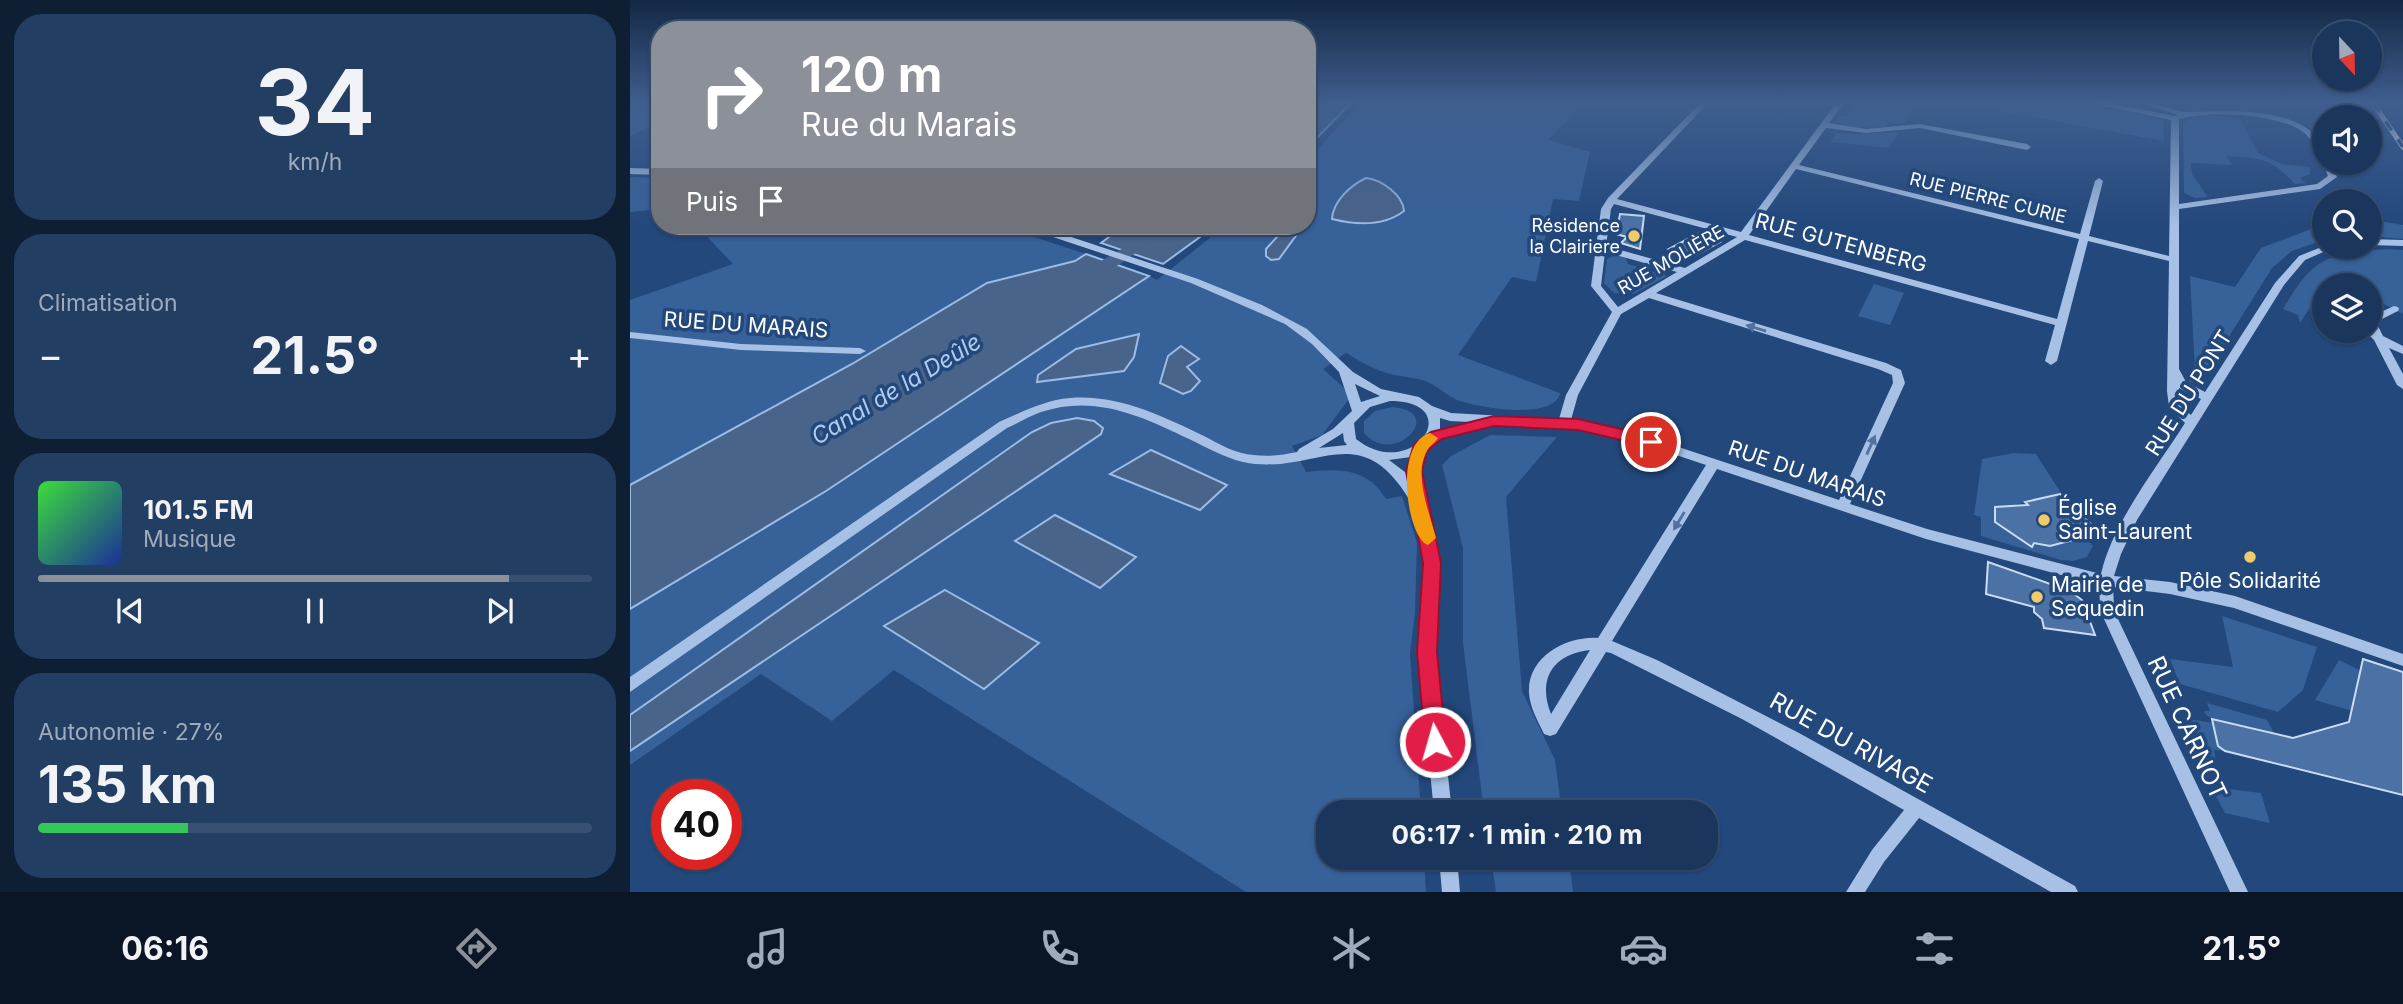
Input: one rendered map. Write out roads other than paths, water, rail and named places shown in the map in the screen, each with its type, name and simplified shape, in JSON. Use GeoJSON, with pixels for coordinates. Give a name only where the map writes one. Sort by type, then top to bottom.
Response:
{"type":"FeatureCollection","features":[{"type":"Feature","properties":{"kind":"street"},"geometry":{"type":"LineString","coordinates":[[1564,423],[1572,395],[1617,312],[1596,286],[1606,209],[1611,200],[1664,145]]}},
{"type":"Feature","properties":{"kind":"street","name":"RUE MOLIÈRE"},"geometry":{"type":"LineString","coordinates":[[1617,312],[1744,236],[1810,145]]}},
{"type":"Feature","properties":{"kind":"street"},"geometry":{"type":"LineString","coordinates":[[2015,145],[2027,147]]}},
{"type":"Feature","properties":{"kind":"street"},"geometry":{"type":"LineString","coordinates":[[2175,145],[2175,407],[2192,423]]}},
{"type":"Feature","properties":{"kind":"street"},"geometry":{"type":"LineString","coordinates":[[630,164],[651,165]]}},
{"type":"Feature","properties":{"kind":"street","name":"RUE PIERRE CURIE"},"geometry":{"type":"LineString","coordinates":[[1794,166],[2175,260]]}},
{"type":"Feature","properties":{"kind":"street"},"geometry":{"type":"LineString","coordinates":[[630,171],[651,172]]}},
{"type":"Feature","properties":{"kind":"street"},"geometry":{"type":"LineString","coordinates":[[2174,207],[2320,186],[2332,175]]}},
{"type":"Feature","properties":{"kind":"street"},"geometry":{"type":"LineString","coordinates":[[2051,361],[2099,181]]}},
{"type":"Feature","properties":{"kind":"street","name":"RUE GUTENBERG"},"geometry":{"type":"LineString","coordinates":[[1611,200],[2061,323]]}},
{"type":"Feature","properties":{"kind":"street"},"geometry":{"type":"LineString","coordinates":[[1057,235],[1246,301],[1298,327],[1349,381],[1353,414],[1347,434],[1365,452],[1395,469],[1418,501]]}},
{"type":"Feature","properties":{"kind":"street"},"geometry":{"type":"LineString","coordinates":[[2382,242],[2403,243]]}},
{"type":"Feature","properties":{"kind":"street"},"geometry":{"type":"LineString","coordinates":[[1601,248],[1686,272]]}},
{"type":"Feature","properties":{"kind":"street","name":"RUE DU PONT"},"geometry":{"type":"LineString","coordinates":[[2106,581],[2117,545],[2192,423],[2288,272],[2302,258],[2312,254]]}},
{"type":"Feature","properties":{"kind":"street"},"geometry":{"type":"LineString","coordinates":[[1648,294],[1882,366],[1896,373],[1899,383],[1842,507]]}},
{"type":"Feature","properties":{"kind":"street"},"geometry":{"type":"LineString","coordinates":[[2382,316],[2394,309]]}},
{"type":"Feature","properties":{"kind":"street","name":"RUE DU MARAIS"},"geometry":{"type":"LineString","coordinates":[[630,335],[741,347],[860,351]]}},
{"type":"Feature","properties":{"kind":"street"},"geometry":{"type":"LineString","coordinates":[[2382,340],[2403,351]]}},
{"type":"Feature","properties":{"kind":"street"},"geometry":{"type":"LineString","coordinates":[[2380,343],[2401,376]]}},
{"type":"Feature","properties":{"kind":"street"},"geometry":{"type":"LineString","coordinates":[[630,685],[1003,425],[1045,405],[1085,398],[1112,402],[1239,457],[1267,461],[1342,449],[1392,457],[1419,448],[1431,438],[1436,425],[1429,408],[1415,400],[1375,391],[1341,370]]}},
{"type":"Feature","properties":{"kind":"street"},"geometry":{"type":"LineString","coordinates":[[2175,372],[2181,384],[2208,398]]}},
{"type":"Feature","properties":{"kind":"street"},"geometry":{"type":"LineString","coordinates":[[1290,458],[1329,437],[1353,414],[1377,399],[1396,397]]}},
{"type":"Feature","properties":{"kind":"street","name":"RUE DU MARAIS"},"geometry":{"type":"LineString","coordinates":[[1429,408],[1450,417],[1564,423],[1638,437],[1926,534],[2106,581],[2170,587],[2235,602],[2403,660]]}},
{"type":"Feature","properties":{"kind":"street","name":"RUE DU MARAIS"},"geometry":{"type":"LineString","coordinates":[[1431,438],[1494,421]]}},
{"type":"Feature","properties":{"kind":"street"},"geometry":{"type":"LineString","coordinates":[[1419,448],[1414,471],[1432,563],[1428,668],[1442,800]]}},
{"type":"Feature","properties":{"kind":"street"},"geometry":{"type":"LineString","coordinates":[[1605,645],[1567,649],[1544,668],[1537,689],[1541,711],[1550,729],[1605,645],[1714,463]]}},
{"type":"Feature","properties":{"kind":"street","name":"RUE CARNOT"},"geometry":{"type":"LineString","coordinates":[[2106,581],[2105,597],[2111,619],[2239,892]]}},
{"type":"Feature","properties":{"kind":"street","name":"RUE DU RIVAGE"},"geometry":{"type":"LineString","coordinates":[[1605,645],[1782,730],[2069,892]]}},
{"type":"Feature","properties":{"kind":"street"},"geometry":{"type":"LineString","coordinates":[[1855,892],[1878,856],[1916,808]]}},
{"type":"Feature","properties":{"kind":"street"},"geometry":{"type":"LineString","coordinates":[[1449,870],[1451,892]]}},
{"type":"Feature","properties":{"kind":"water"},"geometry":{"type":"Polygon","coordinates":[[[1366,178],[1391,189],[1400,199],[1404,211],[1387,220],[1369,223],[1332,219],[1333,212],[1344,194],[1366,178]]]}},
{"type":"Feature","properties":{"kind":"water"},"geometry":{"type":"Polygon","coordinates":[[[1203,235],[1163,264],[1101,243],[1109,237],[1203,235]]]}},
{"type":"Feature","properties":{"kind":"water"},"geometry":{"type":"Polygon","coordinates":[[[1279,235],[1296,235],[1279,259],[1271,260],[1266,256],[1266,249],[1279,235]]]}},
{"type":"Feature","properties":{"kind":"water"},"geometry":{"type":"Polygon","coordinates":[[[1086,254],[1149,276],[826,491],[630,609],[630,485],[852,364],[987,283],[1075,261],[1086,254]]]}},
{"type":"Feature","properties":{"kind":"water"},"geometry":{"type":"Polygon","coordinates":[[[1139,334],[1134,357],[1124,371],[1037,382],[1038,375],[1076,349],[1139,334]]]}},
{"type":"Feature","properties":{"kind":"water"},"geometry":{"type":"Polygon","coordinates":[[[1181,346],[1199,359],[1187,367],[1200,381],[1191,391],[1183,394],[1160,383],[1168,356],[1181,346]]]}},
{"type":"Feature","properties":{"kind":"water"},"geometry":{"type":"Polygon","coordinates":[[[1077,418],[1094,421],[1103,428],[1101,434],[630,751],[630,715],[1032,432],[1051,423],[1077,418]]]}},
{"type":"Feature","properties":{"kind":"water"},"geometry":{"type":"Polygon","coordinates":[[[1151,450],[1227,485],[1200,510],[1110,474],[1151,450]]]}},
{"type":"Feature","properties":{"kind":"water"},"geometry":{"type":"Polygon","coordinates":[[[1055,515],[1136,557],[1100,588],[1015,541],[1055,515]]]}},
{"type":"Feature","properties":{"kind":"water"},"geometry":{"type":"Polygon","coordinates":[[[945,590],[1039,643],[984,689],[884,626],[945,590]]]}},
{"type":"Feature","properties":{"kind":"waterway","name":"Canal de la Deûle"},"geometry":{"type":"LineString","coordinates":[[1088,275],[1132,249],[1148,235]]}},
{"type":"Feature","properties":{"kind":"place","name":"Résidence la Clairiere"},"geometry":{"type":"Point","coordinates":[1634,236]}},
{"type":"Feature","properties":{"kind":"place","name":"Église Saint-Laurent"},"geometry":{"type":"Point","coordinates":[2044,520]}},
{"type":"Feature","properties":{"kind":"place","name":"Pôle Solidarité"},"geometry":{"type":"Point","coordinates":[2250,557]}},
{"type":"Feature","properties":{"kind":"place","name":"Mairie de Sequedin"},"geometry":{"type":"Point","coordinates":[2037,597]}}]}
